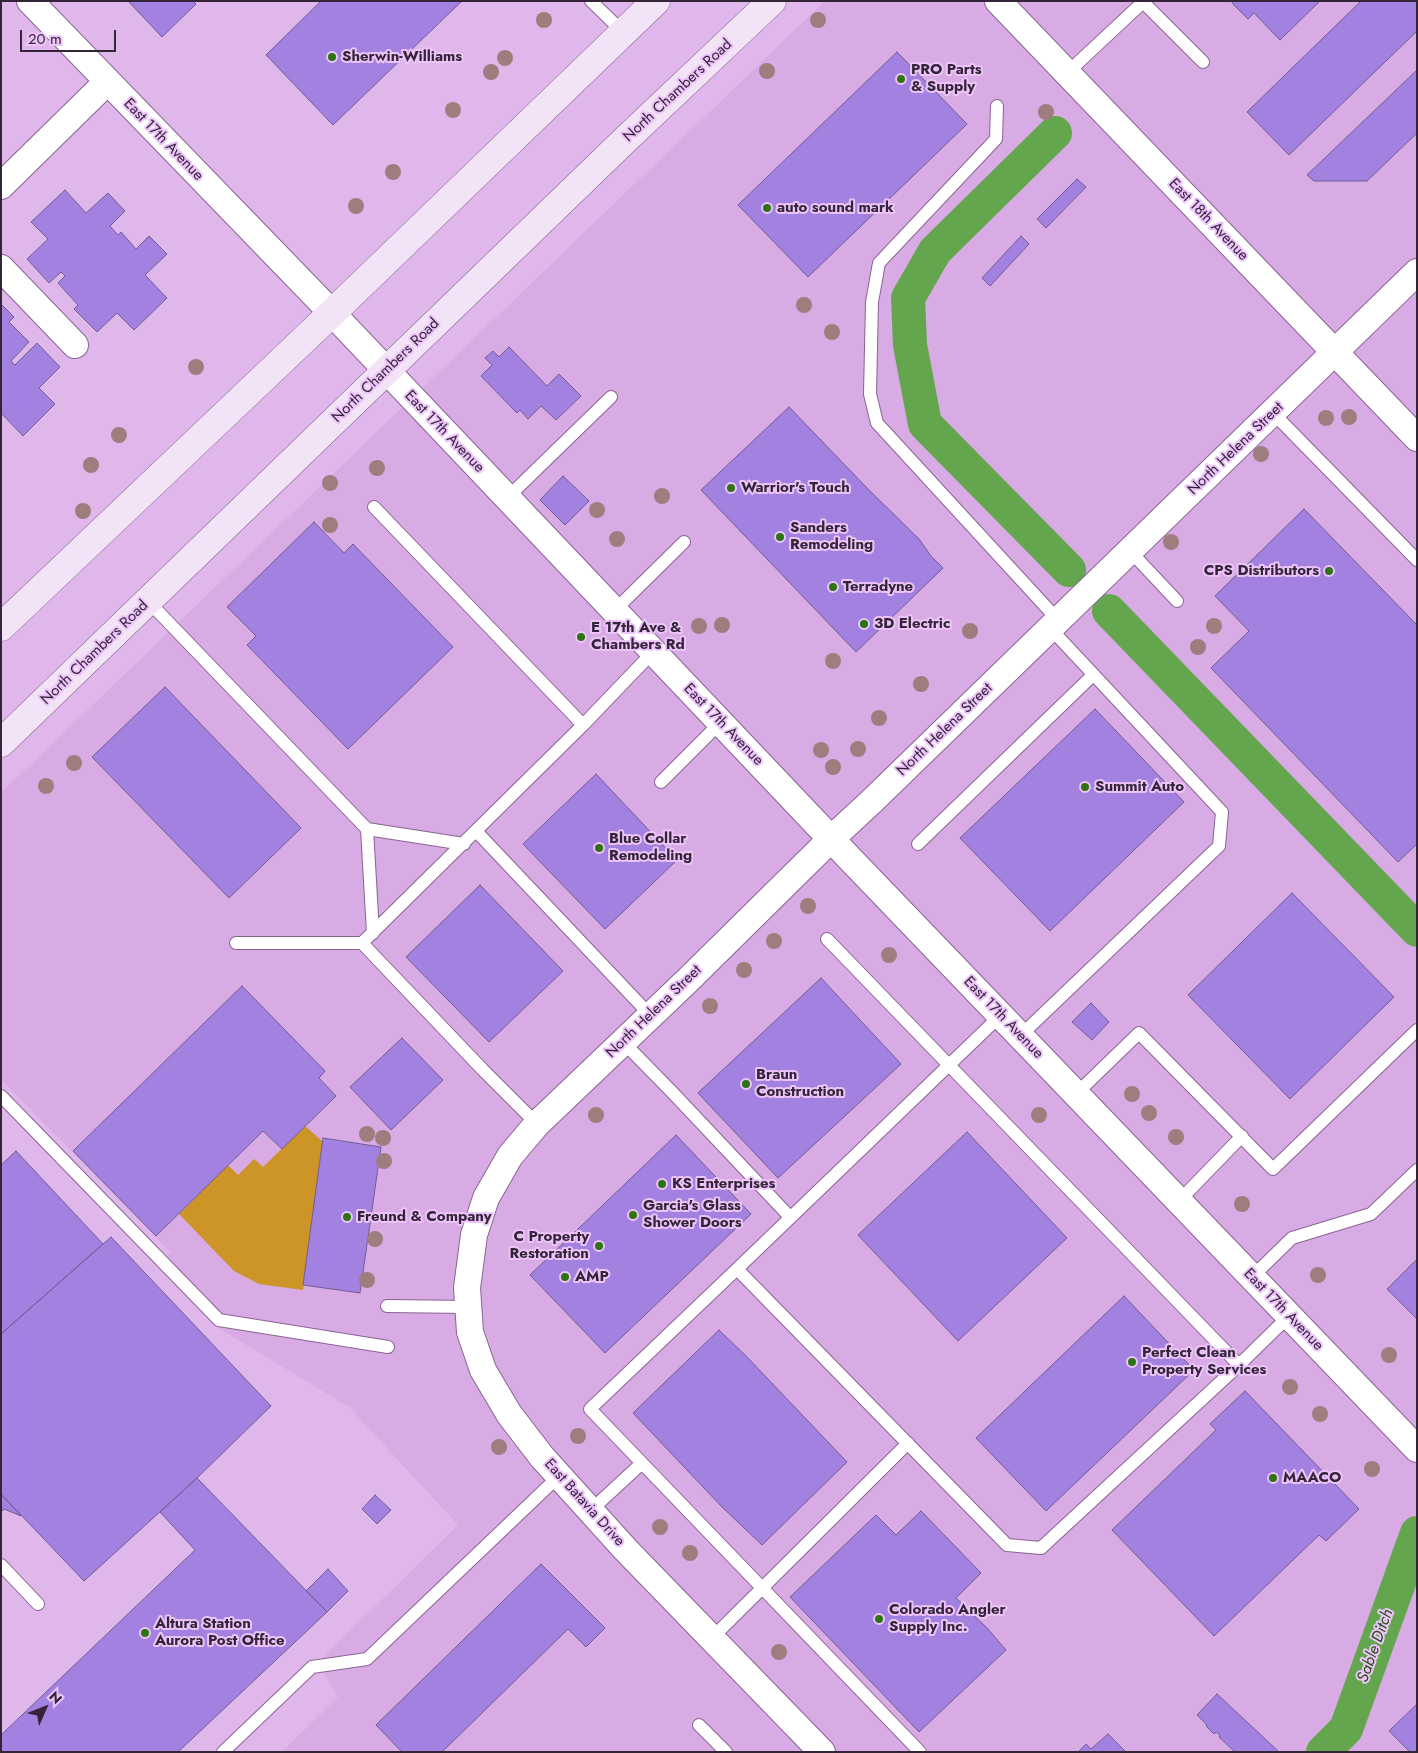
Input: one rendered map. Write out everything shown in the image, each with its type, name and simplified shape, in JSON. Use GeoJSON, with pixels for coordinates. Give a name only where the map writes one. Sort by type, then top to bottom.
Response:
{"type":"FeatureCollection","features":[{"type":"Feature","properties":{"kind":"main road"},"geometry":{"type":"LineString","coordinates":[[1,627],[332,314],[656,1]]}},
{"type":"Feature","properties":{"kind":"main road","name":"North Chambers Road"},"geometry":{"type":"LineString","coordinates":[[1,743],[772,1]]}},
{"type":"Feature","properties":{"kind":"street","name":"East 17th Avenue"},"geometry":{"type":"LineString","coordinates":[[30,1],[332,314],[831,839],[1417,1449]]}},
{"type":"Feature","properties":{"kind":"street","name":"East 18th Avenue"},"geometry":{"type":"LineString","coordinates":[[998,1],[1417,438]]}},
{"type":"Feature","properties":{"kind":"street"},"geometry":{"type":"LineString","coordinates":[[1,186],[107,82]]}},
{"type":"Feature","properties":{"kind":"street"},"geometry":{"type":"LineString","coordinates":[[1,268],[75,344]]}},
{"type":"Feature","properties":{"kind":"street","name":"North Helena Street"},"geometry":{"type":"LineString","coordinates":[[486,1198],[510,1156],[537,1124],[1273,414],[1417,272]]}},
{"type":"Feature","properties":{"kind":"street","name":"East Batavia Drive"},"geometry":{"type":"LineString","coordinates":[[486,1198],[474,1236],[466,1288],[470,1332],[483,1370],[509,1414],[559,1476],[626,1550],[822,1752]]}},
{"type":"Feature","properties":{"kind":"lane"},"geometry":{"type":"LineString","coordinates":[[591,1],[623,32]]}},
{"type":"Feature","properties":{"kind":"lane"},"geometry":{"type":"LineString","coordinates":[[1067,73],[1143,2],[1203,62]]}},
{"type":"Feature","properties":{"kind":"lane"},"geometry":{"type":"LineString","coordinates":[[997,106],[996,139],[879,263],[872,302],[870,394],[876,423],[1054,624],[1093,675],[1222,812],[1219,846],[1020,1036]]}},
{"type":"Feature","properties":{"kind":"lane"},"geometry":{"type":"LineString","coordinates":[[507,498],[611,397]]}},
{"type":"Feature","properties":{"kind":"lane"},"geometry":{"type":"LineString","coordinates":[[1273,414],[1417,560]]}},
{"type":"Feature","properties":{"kind":"lane"},"geometry":{"type":"LineString","coordinates":[[374,507],[583,725]]}},
{"type":"Feature","properties":{"kind":"lane"},"geometry":{"type":"LineString","coordinates":[[614,611],[684,542]]}},
{"type":"Feature","properties":{"kind":"lane"},"geometry":{"type":"LineString","coordinates":[[1130,550],[1177,601]]}},
{"type":"Feature","properties":{"kind":"lane"},"geometry":{"type":"LineString","coordinates":[[148,601],[368,829],[464,844]]}},
{"type":"Feature","properties":{"kind":"lane"},"geometry":{"type":"LineString","coordinates":[[236,943],[362,943],[583,725],[653,652]]}},
{"type":"Feature","properties":{"kind":"lane"},"geometry":{"type":"LineString","coordinates":[[918,844],[1093,675]]}},
{"type":"Feature","properties":{"kind":"lane"},"geometry":{"type":"LineString","coordinates":[[661,782],[720,722]]}},
{"type":"Feature","properties":{"kind":"lane"},"geometry":{"type":"LineString","coordinates":[[368,829],[373,933]]}},
{"type":"Feature","properties":{"kind":"lane"},"geometry":{"type":"LineString","coordinates":[[476,831],[650,1016]]}},
{"type":"Feature","properties":{"kind":"lane"},"geometry":{"type":"LineString","coordinates":[[827,939],[1239,1366]]}},
{"type":"Feature","properties":{"kind":"lane"},"geometry":{"type":"LineString","coordinates":[[362,943],[537,1124]]}},
{"type":"Feature","properties":{"kind":"lane"},"geometry":{"type":"LineString","coordinates":[[920,1752],[590,1409],[1001,1015]]}},
{"type":"Feature","properties":{"kind":"lane"},"geometry":{"type":"LineString","coordinates":[[1076,1094],[1139,1032],[1273,1169],[1417,1030]]}},
{"type":"Feature","properties":{"kind":"lane"},"geometry":{"type":"LineString","coordinates":[[623,1042],[790,1217]]}},
{"type":"Feature","properties":{"kind":"lane"},"geometry":{"type":"LineString","coordinates":[[1,1096],[220,1320],[388,1347]]}},
{"type":"Feature","properties":{"kind":"lane"},"geometry":{"type":"LineString","coordinates":[[1179,1201],[1242,1136]]}},
{"type":"Feature","properties":{"kind":"lane"},"geometry":{"type":"LineString","coordinates":[[1252,1277],[1292,1238],[1371,1214],[1417,1170]]}},
{"type":"Feature","properties":{"kind":"lane"},"geometry":{"type":"LineString","coordinates":[[736,1269],[1007,1544],[1041,1548],[1239,1366],[1288,1316]]}},
{"type":"Feature","properties":{"kind":"lane"},"geometry":{"type":"LineString","coordinates":[[387,1306],[468,1306]]}},
{"type":"Feature","properties":{"kind":"lane"},"geometry":{"type":"LineString","coordinates":[[712,1638],[908,1443]]}},
{"type":"Feature","properties":{"kind":"lane"},"geometry":{"type":"LineString","coordinates":[[590,1511],[642,1463]]}},
{"type":"Feature","properties":{"kind":"lane"},"geometry":{"type":"LineString","coordinates":[[224,1752],[312,1667],[367,1659],[559,1476]]}},
{"type":"Feature","properties":{"kind":"lane"},"geometry":{"type":"LineString","coordinates":[[1,1565],[38,1604]]}},
{"type":"Feature","properties":{"kind":"lane"},"geometry":{"type":"LineString","coordinates":[[699,1724],[726,1752]]}},
{"type":"Feature","properties":{"kind":"shaded area"},"geometry":{"type":"Polygon","coordinates":[[[825,1],[1417,1],[1417,1752],[282,1752],[338,1697],[318,1662],[458,1525],[349,1407],[218,1328],[159,1264],[171,1253],[1,1079],[1,793],[825,1]]]}},
{"type":"Feature","properties":{"kind":"shaded area"},"geometry":{"type":"Polygon","coordinates":[[[305,1126],[323,1142],[303,1290],[259,1284],[234,1271],[179,1214],[228,1165],[238,1175],[254,1159],[263,1167],[305,1126]]]}},
{"type":"Feature","properties":{"kind":"building"},"geometry":{"type":"Polygon","coordinates":[[[128,1],[193,1],[196,4],[162,37],[128,1]]]}},
{"type":"Feature","properties":{"kind":"building"},"geometry":{"type":"Polygon","coordinates":[[[321,1],[462,1],[333,125],[266,55],[321,1]]]}},
{"type":"Feature","properties":{"kind":"building"},"geometry":{"type":"Polygon","coordinates":[[[1233,1],[1320,1],[1280,40],[1254,13],[1248,19],[1232,3],[1233,1]]]}},
{"type":"Feature","properties":{"kind":"building"},"geometry":{"type":"Polygon","coordinates":[[[1361,1],[1417,1],[1417,31],[1289,155],[1247,112],[1361,1]]]}},
{"type":"Feature","properties":{"kind":"building"},"geometry":{"type":"Polygon","coordinates":[[[897,52],[967,124],[808,277],[738,205],[897,52]]]}},
{"type":"Feature","properties":{"kind":"building"},"geometry":{"type":"Polygon","coordinates":[[[1417,70],[1417,133],[1367,181],[1314,181],[1307,175],[1417,70]]]}},
{"type":"Feature","properties":{"kind":"building"},"geometry":{"type":"Polygon","coordinates":[[[1077,179],[1086,187],[1046,228],[1037,219],[1077,179]]]}},
{"type":"Feature","properties":{"kind":"building"},"geometry":{"type":"Polygon","coordinates":[[[65,190],[86,213],[108,193],[125,211],[110,226],[118,235],[121,232],[136,249],[149,236],[167,254],[145,275],[167,298],[134,330],[117,313],[97,332],[74,309],[78,305],[58,283],[65,276],[61,272],[49,283],[27,259],[48,239],[31,222],[65,190]]]}},
{"type":"Feature","properties":{"kind":"building"},"geometry":{"type":"Polygon","coordinates":[[[1021,236],[1029,244],[990,286],[982,278],[1021,236]]]}},
{"type":"Feature","properties":{"kind":"building"},"geometry":{"type":"Polygon","coordinates":[[[1,304],[14,317],[9,322],[29,342],[11,361],[15,365],[37,343],[60,367],[39,388],[55,404],[23,436],[1,413],[1,304]]]}},
{"type":"Feature","properties":{"kind":"building"},"geometry":{"type":"Polygon","coordinates":[[[509,347],[547,386],[559,374],[581,396],[556,420],[541,406],[528,419],[520,410],[517,413],[481,376],[492,365],[485,358],[493,351],[499,357],[509,347]]]}},
{"type":"Feature","properties":{"kind":"building"},"geometry":{"type":"Polygon","coordinates":[[[789,407],[919,539],[931,556],[943,568],[856,652],[701,490],[789,407]]]}},
{"type":"Feature","properties":{"kind":"building"},"geometry":{"type":"Polygon","coordinates":[[[563,476],[589,501],[565,525],[540,500],[563,476]]]}},
{"type":"Feature","properties":{"kind":"building"},"geometry":{"type":"Polygon","coordinates":[[[1304,509],[1417,625],[1417,844],[1398,862],[1211,668],[1249,631],[1215,596],[1304,509]]]}},
{"type":"Feature","properties":{"kind":"building"},"geometry":{"type":"Polygon","coordinates":[[[314,522],[344,553],[353,544],[453,647],[348,749],[247,645],[256,636],[227,607],[314,522]]]}},
{"type":"Feature","properties":{"kind":"building"},"geometry":{"type":"Polygon","coordinates":[[[165,687],[301,828],[229,898],[92,757],[165,687]]]}},
{"type":"Feature","properties":{"kind":"building"},"geometry":{"type":"Polygon","coordinates":[[[1095,709],[1184,802],[1050,931],[960,838],[1095,709]]]}},
{"type":"Feature","properties":{"kind":"building"},"geometry":{"type":"Polygon","coordinates":[[[596,774],[677,860],[605,929],[523,844],[596,774]]]}},
{"type":"Feature","properties":{"kind":"building"},"geometry":{"type":"Polygon","coordinates":[[[480,885],[563,971],[489,1042],[406,957],[480,885]]]}},
{"type":"Feature","properties":{"kind":"building"},"geometry":{"type":"Polygon","coordinates":[[[1292,893],[1394,997],[1290,1099],[1188,995],[1292,893]]]}},
{"type":"Feature","properties":{"kind":"building"},"geometry":{"type":"Polygon","coordinates":[[[821,978],[901,1064],[778,1178],[698,1093],[821,978]]]}},
{"type":"Feature","properties":{"kind":"building"},"geometry":{"type":"Polygon","coordinates":[[[242,986],[325,1071],[319,1078],[336,1096],[282,1149],[263,1131],[156,1236],[73,1151],[242,986]]]}},
{"type":"Feature","properties":{"kind":"building"},"geometry":{"type":"Polygon","coordinates":[[[1091,1003],[1109,1022],[1092,1040],[1072,1022],[1091,1003]]]}},
{"type":"Feature","properties":{"kind":"building"},"geometry":{"type":"Polygon","coordinates":[[[402,1038],[443,1080],[391,1130],[350,1087],[402,1038]]]}},
{"type":"Feature","properties":{"kind":"building"},"geometry":{"type":"Polygon","coordinates":[[[967,1132],[1067,1238],[958,1341],[858,1235],[967,1132]]]}},
{"type":"Feature","properties":{"kind":"building"},"geometry":{"type":"Polygon","coordinates":[[[676,1135],[751,1214],[605,1353],[530,1275],[676,1135]]]}},
{"type":"Feature","properties":{"kind":"building"},"geometry":{"type":"Polygon","coordinates":[[[323,1138],[381,1147],[360,1293],[303,1285],[323,1138]]]}},
{"type":"Feature","properties":{"kind":"building"},"geometry":{"type":"Polygon","coordinates":[[[16,1151],[103,1244],[1,1334],[1,1165],[16,1151]]]}},
{"type":"Feature","properties":{"kind":"building"},"geometry":{"type":"Polygon","coordinates":[[[111,1237],[271,1406],[197,1478],[84,1581],[1,1494],[1,1334],[111,1237]]]}},
{"type":"Feature","properties":{"kind":"building"},"geometry":{"type":"Polygon","coordinates":[[[1417,1259],[1417,1319],[1387,1289],[1417,1259]]]}},
{"type":"Feature","properties":{"kind":"building"},"geometry":{"type":"Polygon","coordinates":[[[1124,1296],[1194,1370],[1046,1511],[976,1438],[1124,1296]]]}},
{"type":"Feature","properties":{"kind":"building"},"geometry":{"type":"Polygon","coordinates":[[[719,1330],[847,1462],[762,1545],[722,1507],[633,1413],[719,1330]]]}},
{"type":"Feature","properties":{"kind":"building"},"geometry":{"type":"Polygon","coordinates":[[[1245,1391],[1359,1509],[1326,1541],[1319,1535],[1214,1636],[1112,1530],[1216,1430],[1210,1424],[1245,1391]]]}},
{"type":"Feature","properties":{"kind":"building"},"geometry":{"type":"Polygon","coordinates":[[[197,1478],[327,1612],[178,1752],[1,1752],[1,1735],[195,1550],[160,1512],[197,1478]]]}},
{"type":"Feature","properties":{"kind":"building"},"geometry":{"type":"Polygon","coordinates":[[[1,1494],[21,1516],[4,1509],[1,1512],[1,1494]]]}},
{"type":"Feature","properties":{"kind":"building"},"geometry":{"type":"Polygon","coordinates":[[[375,1495],[391,1510],[377,1524],[362,1509],[375,1495]]]}},
{"type":"Feature","properties":{"kind":"building"},"geometry":{"type":"Polygon","coordinates":[[[921,1511],[981,1573],[956,1598],[987,1628],[1006,1650],[919,1732],[790,1597],[876,1515],[896,1535],[921,1511]]]}},
{"type":"Feature","properties":{"kind":"building"},"geometry":{"type":"Polygon","coordinates":[[[541,1564],[605,1628],[586,1647],[568,1629],[442,1752],[402,1752],[376,1725],[541,1564]]]}},
{"type":"Feature","properties":{"kind":"building"},"geometry":{"type":"Polygon","coordinates":[[[328,1569],[348,1591],[327,1612],[306,1591],[328,1569]]]}},
{"type":"Feature","properties":{"kind":"building"},"geometry":{"type":"Polygon","coordinates":[[[1217,1694],[1278,1751],[1235,1752],[1219,1737],[1220,1735],[1216,1732],[1214,1734],[1197,1715],[1217,1694]]]}},
{"type":"Feature","properties":{"kind":"building"},"geometry":{"type":"Polygon","coordinates":[[[1417,1704],[1417,1752],[1410,1752],[1389,1731],[1417,1704]]]}},
{"type":"Feature","properties":{"kind":"building"},"geometry":{"type":"Polygon","coordinates":[[[1108,1734],[1126,1752],[1078,1752],[1086,1744],[1091,1749],[1108,1734]]]}},
{"type":"Feature","properties":{"kind":"waterway"},"geometry":{"type":"LineString","coordinates":[[1055,133],[935,251],[908,298],[910,345],[925,424],[1069,570]]}},
{"type":"Feature","properties":{"kind":"waterway"},"geometry":{"type":"LineString","coordinates":[[1109,611],[1417,930]]}},
{"type":"Feature","properties":{"kind":"waterway","name":"Sable Ditch"},"geometry":{"type":"LineString","coordinates":[[1323,1752],[1346,1729],[1417,1533]]}},
{"type":"Feature","properties":{"kind":"place","name":"Sherwin-Williams"},"geometry":{"type":"Point","coordinates":[332,57]}},
{"type":"Feature","properties":{"kind":"place","name":"PRO Parts & Supply"},"geometry":{"type":"Point","coordinates":[901,79]}},
{"type":"Feature","properties":{"kind":"place","name":"auto sound mark"},"geometry":{"type":"Point","coordinates":[767,208]}},
{"type":"Feature","properties":{"kind":"place","name":"Warrior's Touch"},"geometry":{"type":"Point","coordinates":[731,488]}},
{"type":"Feature","properties":{"kind":"place","name":"Sanders Remodeling"},"geometry":{"type":"Point","coordinates":[780,537]}},
{"type":"Feature","properties":{"kind":"place","name":"CPS Distributors"},"geometry":{"type":"Point","coordinates":[1329,571]}},
{"type":"Feature","properties":{"kind":"place","name":"Terradyne"},"geometry":{"type":"Point","coordinates":[833,587]}},
{"type":"Feature","properties":{"kind":"place","name":"3D Electric"},"geometry":{"type":"Point","coordinates":[864,624]}},
{"type":"Feature","properties":{"kind":"place","name":"E 17th Ave & Chambers Rd"},"geometry":{"type":"Point","coordinates":[581,637]}},
{"type":"Feature","properties":{"kind":"place","name":"Summit Auto"},"geometry":{"type":"Point","coordinates":[1085,787]}},
{"type":"Feature","properties":{"kind":"place","name":"Blue Collar Remodeling"},"geometry":{"type":"Point","coordinates":[599,848]}},
{"type":"Feature","properties":{"kind":"place","name":"Braun Construction"},"geometry":{"type":"Point","coordinates":[746,1084]}},
{"type":"Feature","properties":{"kind":"place","name":"KS Enterprises"},"geometry":{"type":"Point","coordinates":[662,1184]}},
{"type":"Feature","properties":{"kind":"place","name":"Garcia's Glass Shower Doors"},"geometry":{"type":"Point","coordinates":[633,1215]}},
{"type":"Feature","properties":{"kind":"place","name":"Freund & Company"},"geometry":{"type":"Point","coordinates":[347,1217]}},
{"type":"Feature","properties":{"kind":"place","name":"C Property Restoration"},"geometry":{"type":"Point","coordinates":[599,1246]}},
{"type":"Feature","properties":{"kind":"place","name":"AMP"},"geometry":{"type":"Point","coordinates":[565,1277]}},
{"type":"Feature","properties":{"kind":"place","name":"Perfect Clean Property Services"},"geometry":{"type":"Point","coordinates":[1132,1362]}},
{"type":"Feature","properties":{"kind":"place","name":"MAACO"},"geometry":{"type":"Point","coordinates":[1273,1478]}},
{"type":"Feature","properties":{"kind":"place","name":"Colorado Angler Supply Inc."},"geometry":{"type":"Point","coordinates":[879,1619]}},
{"type":"Feature","properties":{"kind":"place","name":"Altura Station Aurora Post Office"},"geometry":{"type":"Point","coordinates":[145,1633]}}]}
